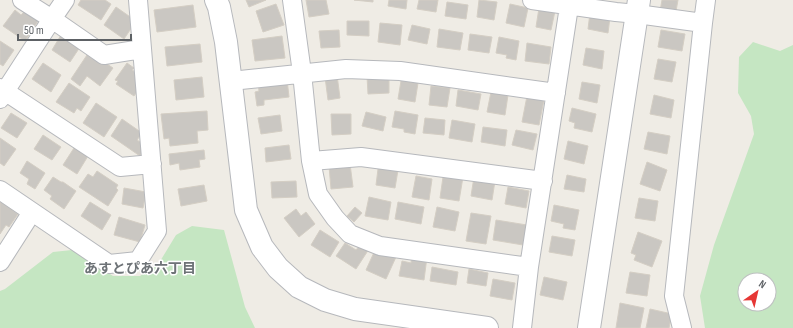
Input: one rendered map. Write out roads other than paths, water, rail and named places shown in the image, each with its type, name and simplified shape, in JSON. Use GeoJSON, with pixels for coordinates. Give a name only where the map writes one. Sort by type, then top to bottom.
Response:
{"type":"FeatureCollection","features":[{"type":"Feature","properties":{"kind":"street"},"geometry":{"type":"LineString","coordinates":[[22,0],[104,55],[142,49]]}},
{"type":"Feature","properties":{"kind":"street"},"geometry":{"type":"LineString","coordinates":[[66,0],[2,92],[120,167],[152,164]]}},
{"type":"Feature","properties":{"kind":"street"},"geometry":{"type":"LineString","coordinates":[[0,190],[109,264],[138,261],[157,231],[138,0]]}},
{"type":"Feature","properties":{"kind":"street"},"geometry":{"type":"LineString","coordinates":[[216,0],[219,7],[226,42],[246,210],[262,247],[278,268],[299,287],[325,300],[355,309],[487,328]]}},
{"type":"Feature","properties":{"kind":"street"},"geometry":{"type":"LineString","coordinates":[[292,0],[302,73],[311,161],[318,194],[335,218],[350,234],[380,246],[529,266]]}},
{"type":"Feature","properties":{"kind":"street"},"geometry":{"type":"LineString","coordinates":[[532,0],[570,3],[616,12],[638,7],[702,23]]}},
{"type":"Feature","properties":{"kind":"street"},"geometry":{"type":"LineString","coordinates":[[682,328],[674,296],[702,23],[706,0]]}},
{"type":"Feature","properties":{"kind":"street"},"geometry":{"type":"LineString","coordinates":[[522,328],[529,266],[570,3]]}},
{"type":"Feature","properties":{"kind":"street"},"geometry":{"type":"LineString","coordinates":[[589,328],[638,7]]}},
{"type":"Feature","properties":{"kind":"street"},"geometry":{"type":"LineString","coordinates":[[231,80],[346,68],[400,71],[556,93]]}},
{"type":"Feature","properties":{"kind":"street"},"geometry":{"type":"LineString","coordinates":[[311,161],[361,157],[543,181]]}},
{"type":"Feature","properties":{"kind":"street"},"geometry":{"type":"LineString","coordinates":[[0,262],[32,212]]}},
{"type":"Feature","properties":{"kind":"district","name":"あすとぴあ六丁目"},"geometry":{"type":"Point","coordinates":[140,268]}}]}
